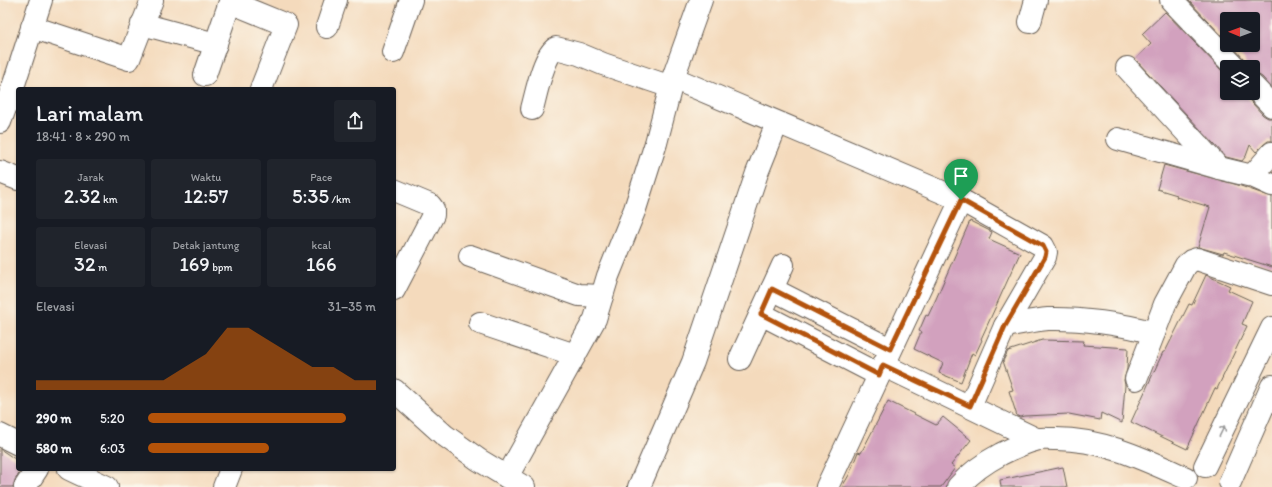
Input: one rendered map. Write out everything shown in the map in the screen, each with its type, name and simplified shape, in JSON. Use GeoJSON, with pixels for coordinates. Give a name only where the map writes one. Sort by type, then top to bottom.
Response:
{"type":"FeatureCollection","features":[{"type":"Feature","properties":{"kind":"street"},"geometry":{"type":"LineString","coordinates":[[0,122],[41,0]]}},
{"type":"Feature","properties":{"kind":"street"},"geometry":{"type":"LineString","coordinates":[[32,27],[128,59],[152,0]]}},
{"type":"Feature","properties":{"kind":"street"},"geometry":{"type":"LineString","coordinates":[[327,27],[336,0]]}},
{"type":"Feature","properties":{"kind":"street"},"geometry":{"type":"LineString","coordinates":[[393,52],[411,0]]}},
{"type":"Feature","properties":{"kind":"street"},"geometry":{"type":"LineString","coordinates":[[396,392],[444,435],[515,484],[575,355],[594,319],[608,276],[635,209],[656,143],[672,83],[702,0]]}},
{"type":"Feature","properties":{"kind":"street"},"geometry":{"type":"LineString","coordinates":[[1030,22],[1036,0]]}},
{"type":"Feature","properties":{"kind":"street"},"geometry":{"type":"LineString","coordinates":[[1171,0],[1228,60]]}},
{"type":"Feature","properties":{"kind":"street"},"geometry":{"type":"LineString","coordinates":[[205,75],[230,2],[286,25],[262,87]]}},
{"type":"Feature","properties":{"kind":"street"},"geometry":{"type":"LineString","coordinates":[[142,24],[216,44]]}},
{"type":"Feature","properties":{"kind":"street"},"geometry":{"type":"LineString","coordinates":[[532,109],[548,57],[552,50],[556,48],[579,54],[603,64],[672,83],[777,122],[961,200],[1043,246],[1046,252],[1045,257],[1005,326],[970,406]]}},
{"type":"Feature","properties":{"kind":"street"},"geometry":{"type":"LineString","coordinates":[[1127,68],[1218,168]]}},
{"type":"Feature","properties":{"kind":"street"},"geometry":{"type":"LineString","coordinates":[[1260,93],[1272,106]]}},
{"type":"Feature","properties":{"kind":"street"},"geometry":{"type":"LineString","coordinates":[[639,487],[693,362],[757,173],[777,122]]}},
{"type":"Feature","properties":{"kind":"street"},"geometry":{"type":"LineString","coordinates":[[1118,139],[1218,168],[1252,176],[1272,185]]}},
{"type":"Feature","properties":{"kind":"street"},"geometry":{"type":"LineString","coordinates":[[1252,176],[1272,153]]}},
{"type":"Feature","properties":{"kind":"street"},"geometry":{"type":"LineString","coordinates":[[0,172],[16,178]]}},
{"type":"Feature","properties":{"kind":"street"},"geometry":{"type":"LineString","coordinates":[[396,191],[430,205],[433,209],[433,215],[396,286]]}},
{"type":"Feature","properties":{"kind":"street"},"geometry":{"type":"LineString","coordinates":[[827,487],[961,200]]}},
{"type":"Feature","properties":{"kind":"street"},"geometry":{"type":"LineString","coordinates":[[470,256],[579,295],[602,296]]}},
{"type":"Feature","properties":{"kind":"street"},"geometry":{"type":"LineString","coordinates":[[1136,379],[1165,304],[1186,265],[1191,261],[1197,259],[1272,284]]}},
{"type":"Feature","properties":{"kind":"street"},"geometry":{"type":"LineString","coordinates":[[740,359],[783,266]]}},
{"type":"Feature","properties":{"kind":"street"},"geometry":{"type":"LineString","coordinates":[[772,289],[884,363]]}},
{"type":"Feature","properties":{"kind":"street"},"geometry":{"type":"LineString","coordinates":[[761,314],[884,363],[1036,439]]}},
{"type":"Feature","properties":{"kind":"street"},"geometry":{"type":"LineString","coordinates":[[1005,326],[1046,319],[1062,319],[1134,328],[1154,333]]}},
{"type":"Feature","properties":{"kind":"street"},"geometry":{"type":"LineString","coordinates":[[480,323],[575,355]]}},
{"type":"Feature","properties":{"kind":"street"},"geometry":{"type":"LineString","coordinates":[[1205,466],[1272,328]]}},
{"type":"Feature","properties":{"kind":"street"},"geometry":{"type":"LineString","coordinates":[[1230,485],[1272,386]]}},
{"type":"Feature","properties":{"kind":"street"},"geometry":{"type":"LineString","coordinates":[[0,435],[16,443]]}},
{"type":"Feature","properties":{"kind":"street"},"geometry":{"type":"LineString","coordinates":[[958,487],[967,477],[988,461],[1008,450],[1036,439],[1087,441],[1143,458],[1184,483],[1191,472],[1197,468],[1205,466],[1216,467],[1224,473],[1230,485]]}},
{"type":"Feature","properties":{"kind":"street"},"geometry":{"type":"LineString","coordinates":[[25,487],[36,471]]}},
{"type":"Feature","properties":{"kind":"street"},"geometry":{"type":"LineString","coordinates":[[74,471],[108,487]]}},
{"type":"Feature","properties":{"kind":"street"},"geometry":{"type":"LineString","coordinates":[[224,487],[230,471]]}},
{"type":"Feature","properties":{"kind":"building"},"geometry":{"type":"Polygon","coordinates":[[[1188,0],[1272,0],[1272,88],[1260,76],[1260,60],[1244,60],[1238,52],[1260,52],[1260,12],[1220,12],[1220,34],[1188,0]]]}},
{"type":"Feature","properties":{"kind":"building"},"geometry":{"type":"Polygon","coordinates":[[[1165,12],[1220,69],[1220,100],[1249,100],[1263,115],[1268,118],[1272,118],[1272,141],[1268,141],[1256,152],[1250,145],[1246,156],[1242,161],[1226,157],[1135,59],[1151,44],[1142,34],[1165,12]]]}},
{"type":"Feature","properties":{"kind":"building"},"geometry":{"type":"Polygon","coordinates":[[[1164,165],[1238,185],[1272,197],[1272,267],[1224,252],[1223,254],[1198,247],[1210,207],[1176,197],[1177,195],[1157,189],[1164,165]]]}},
{"type":"Feature","properties":{"kind":"building"},"geometry":{"type":"Polygon","coordinates":[[[970,221],[992,232],[989,239],[1020,253],[975,355],[972,353],[961,382],[939,373],[943,363],[914,349],[921,332],[919,331],[926,315],[928,316],[936,299],[970,221]]]}},
{"type":"Feature","properties":{"kind":"building"},"geometry":{"type":"Polygon","coordinates":[[[1206,275],[1230,286],[1228,290],[1252,301],[1242,324],[1247,326],[1217,389],[1215,388],[1187,449],[1131,422],[1163,352],[1165,352],[1189,304],[1192,305],[1206,275]]]}},
{"type":"Feature","properties":{"kind":"building"},"geometry":{"type":"Polygon","coordinates":[[[1042,340],[1084,341],[1083,345],[1128,348],[1127,369],[1124,380],[1125,385],[1122,423],[1101,413],[1100,420],[1069,414],[1017,416],[1009,391],[1013,390],[1003,361],[1008,351],[1042,340]]]}},
{"type":"Feature","properties":{"kind":"building"},"geometry":{"type":"Polygon","coordinates":[[[888,401],[936,425],[943,417],[971,440],[951,465],[955,468],[941,487],[842,487],[849,475],[858,452],[861,453],[888,401]]]}},
{"type":"Feature","properties":{"kind":"building"},"geometry":{"type":"Polygon","coordinates":[[[0,449],[16,460],[16,471],[21,471],[15,480],[13,487],[0,487],[0,449]]]}},
{"type":"Feature","properties":{"kind":"building"},"geometry":{"type":"Polygon","coordinates":[[[1063,467],[1067,487],[1001,487],[1000,480],[1063,467]]]}},
{"type":"Feature","properties":{"kind":"route"},"geometry":{"type":"LineString","coordinates":[[961,200],[1043,246],[1046,252],[1045,257],[1005,326],[970,406],[883,365],[879,375],[761,314],[772,289],[890,349],[961,200]]}}]}
